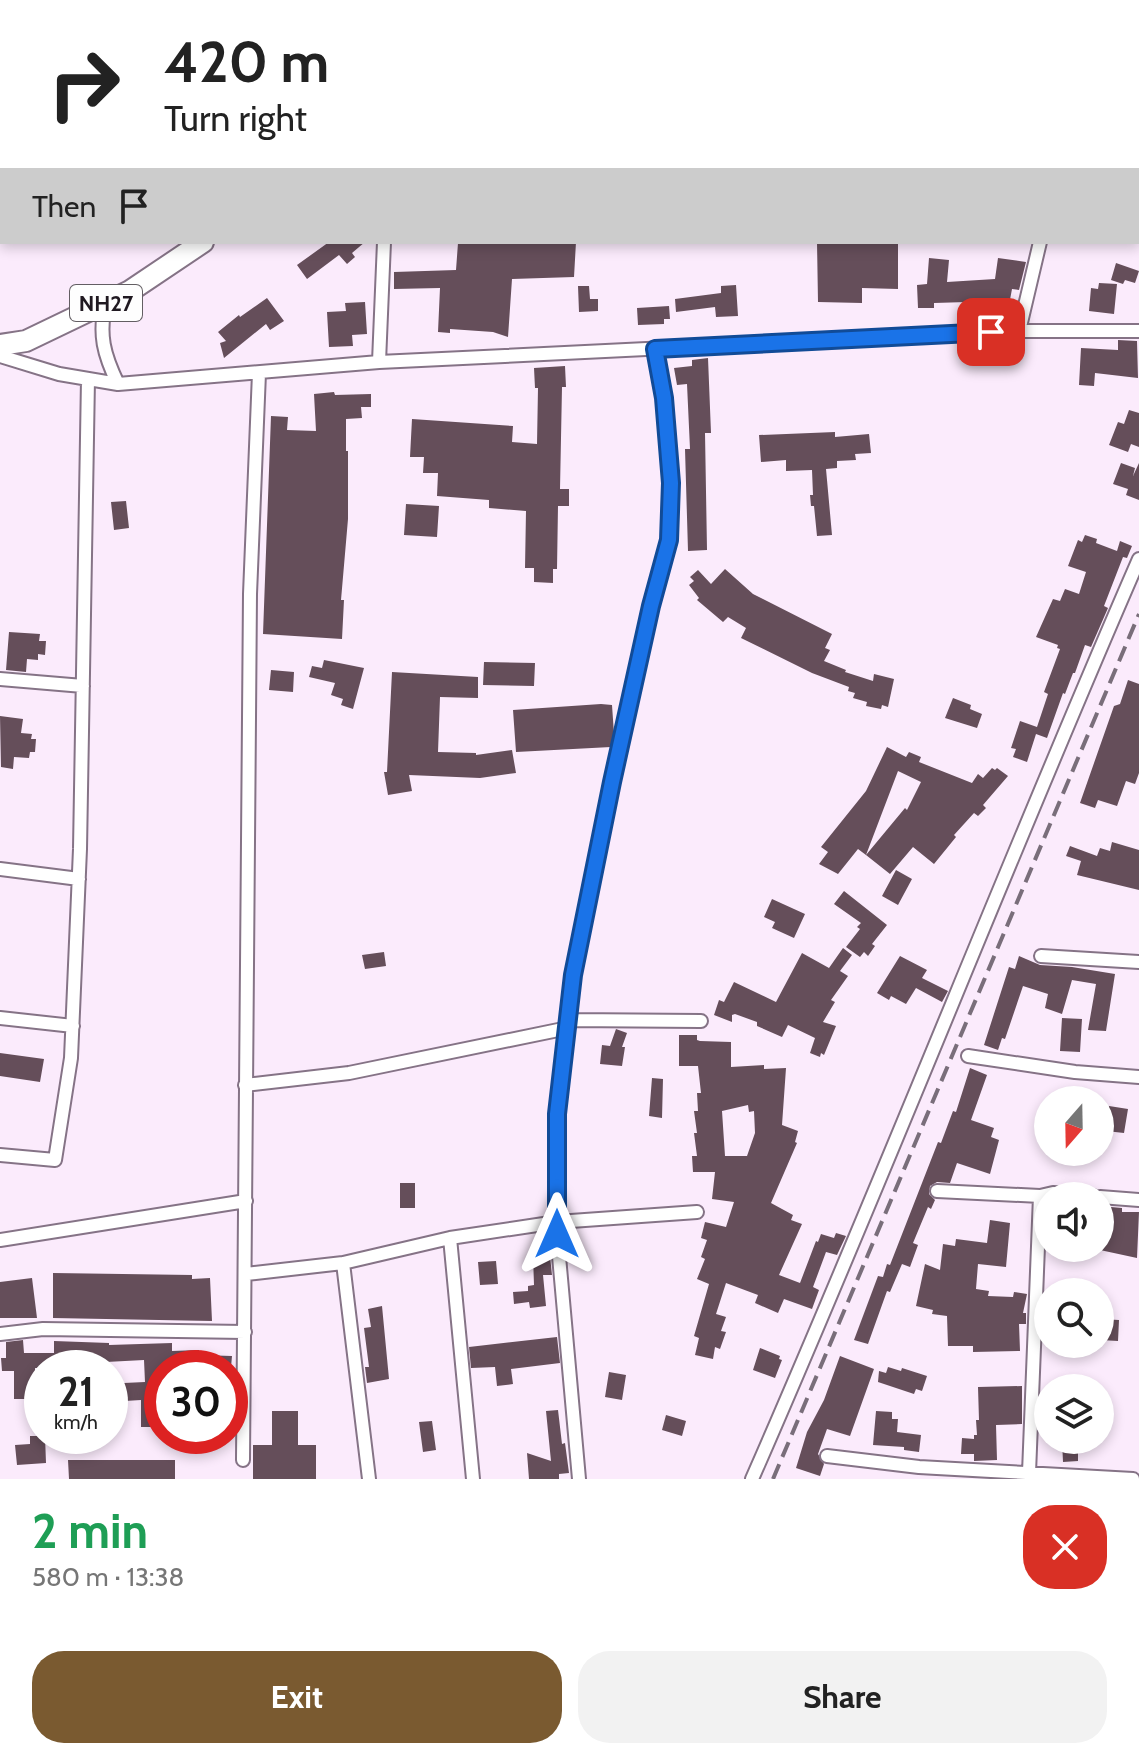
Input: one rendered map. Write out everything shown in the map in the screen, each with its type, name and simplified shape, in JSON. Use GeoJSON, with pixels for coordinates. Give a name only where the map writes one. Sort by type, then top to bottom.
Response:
{"type":"FeatureCollection","features":[{"type":"Feature","properties":{"kind":"highway","name":"NH27"},"geometry":{"type":"LineString","coordinates":[[0,345],[26,341],[130,291],[200,244]]}},
{"type":"Feature","properties":{"kind":"street"},"geometry":{"type":"LineString","coordinates":[[379,362],[384,244]]}},
{"type":"Feature","properties":{"kind":"street"},"geometry":{"type":"LineString","coordinates":[[1019,331],[1040,244]]}},
{"type":"Feature","properties":{"kind":"street"},"geometry":{"type":"LineString","coordinates":[[106,303],[101,338],[118,384]]}},
{"type":"Feature","properties":{"kind":"street"},"geometry":{"type":"LineString","coordinates":[[0,356],[59,374],[118,384],[379,362],[1019,331],[1139,331]]}},
{"type":"Feature","properties":{"kind":"street"},"geometry":{"type":"LineString","coordinates":[[579,1479],[557,1222],[557,1114],[573,975],[651,606],[669,540],[671,483],[664,398],[655,349]]}},
{"type":"Feature","properties":{"kind":"street"},"geometry":{"type":"LineString","coordinates":[[243,1460],[250,594],[259,373]]}},
{"type":"Feature","properties":{"kind":"street"},"geometry":{"type":"LineString","coordinates":[[0,1155],[55,1160],[71,1058],[79,879],[88,379]]}},
{"type":"Feature","properties":{"kind":"street"},"geometry":{"type":"LineString","coordinates":[[752,1479],[859,1232],[934,1045],[1139,559]]}},
{"type":"Feature","properties":{"kind":"street"},"geometry":{"type":"LineString","coordinates":[[0,679],[83,686]]}},
{"type":"Feature","properties":{"kind":"street"},"geometry":{"type":"LineString","coordinates":[[0,869],[79,879]]}},
{"type":"Feature","properties":{"kind":"street"},"geometry":{"type":"LineString","coordinates":[[1041,956],[1139,962]]}},
{"type":"Feature","properties":{"kind":"street"},"geometry":{"type":"LineString","coordinates":[[0,1018],[73,1026]]}},
{"type":"Feature","properties":{"kind":"street"},"geometry":{"type":"LineString","coordinates":[[245,1085],[349,1073],[448,1055],[569,1024],[701,1021]]}},
{"type":"Feature","properties":{"kind":"street"},"geometry":{"type":"LineString","coordinates":[[968,1056],[1075,1072],[1139,1077]]}},
{"type":"Feature","properties":{"kind":"street"},"geometry":{"type":"LineString","coordinates":[[937,1191],[1034,1196]]}},
{"type":"Feature","properties":{"kind":"street"},"geometry":{"type":"LineString","coordinates":[[1114,1198],[1139,1200]]}},
{"type":"Feature","properties":{"kind":"street"},"geometry":{"type":"LineString","coordinates":[[0,1240],[246,1201]]}},
{"type":"Feature","properties":{"kind":"street"},"geometry":{"type":"LineString","coordinates":[[246,1274],[343,1263],[450,1238],[557,1222],[697,1212]]}},
{"type":"Feature","properties":{"kind":"street"},"geometry":{"type":"LineString","coordinates":[[450,1238],[473,1479]]}},
{"type":"Feature","properties":{"kind":"street"},"geometry":{"type":"LineString","coordinates":[[1029,1473],[1037,1262]]}},
{"type":"Feature","properties":{"kind":"street"},"geometry":{"type":"LineString","coordinates":[[343,1263],[369,1479]]}},
{"type":"Feature","properties":{"kind":"street"},"geometry":{"type":"LineString","coordinates":[[0,1334],[43,1329],[245,1332]]}},
{"type":"Feature","properties":{"kind":"street"},"geometry":{"type":"LineString","coordinates":[[827,1456],[918,1473],[1029,1473],[1133,1479]]}},
{"type":"Feature","properties":{"kind":"building"},"geometry":{"type":"Polygon","coordinates":[[[326,244],[363,244],[352,253],[355,257],[347,264],[339,255],[307,279],[297,265],[326,244]]]}},
{"type":"Feature","properties":{"kind":"building"},"geometry":{"type":"Polygon","coordinates":[[[458,244],[576,244],[574,277],[512,279],[508,337],[493,332],[450,329],[450,333],[438,332],[440,288],[394,289],[394,272],[456,270],[458,244]]]}},
{"type":"Feature","properties":{"kind":"building"},"geometry":{"type":"Polygon","coordinates":[[[817,244],[898,244],[898,289],[862,288],[862,303],[818,302],[817,244]]]}},
{"type":"Feature","properties":{"kind":"building"},"geometry":{"type":"Polygon","coordinates":[[[929,258],[949,260],[947,282],[995,279],[998,258],[1026,262],[1019,290],[1012,289],[1009,305],[994,302],[934,303],[934,308],[918,308],[917,285],[927,284],[929,258]]]}},
{"type":"Feature","properties":{"kind":"building"},"geometry":{"type":"Polygon","coordinates":[[[1116,263],[1139,271],[1135,283],[1125,280],[1123,284],[1111,280],[1116,263]]]}},
{"type":"Feature","properties":{"kind":"building"},"geometry":{"type":"Polygon","coordinates":[[[1099,283],[1117,284],[1114,314],[1089,311],[1091,288],[1098,289],[1099,283]]]}},
{"type":"Feature","properties":{"kind":"building"},"geometry":{"type":"Polygon","coordinates":[[[736,285],[738,316],[716,317],[715,307],[676,312],[675,299],[721,293],[721,286],[736,285]]]}},
{"type":"Feature","properties":{"kind":"building"},"geometry":{"type":"Polygon","coordinates":[[[578,286],[589,286],[590,299],[598,299],[598,311],[579,312],[578,286]]]}},
{"type":"Feature","properties":{"kind":"building"},"geometry":{"type":"Polygon","coordinates":[[[267,298],[284,321],[270,330],[266,324],[224,358],[220,343],[226,341],[218,332],[267,298]]]}},
{"type":"Feature","properties":{"kind":"building"},"geometry":{"type":"Polygon","coordinates":[[[365,302],[367,334],[352,335],[353,346],[329,347],[327,312],[346,311],[345,303],[365,302]]]}},
{"type":"Feature","properties":{"kind":"building"},"geometry":{"type":"Polygon","coordinates":[[[669,306],[670,319],[664,319],[664,324],[638,325],[637,308],[669,306]]]}},
{"type":"Feature","properties":{"kind":"building"},"geometry":{"type":"Polygon","coordinates":[[[1118,340],[1137,341],[1138,378],[1095,373],[1094,386],[1079,385],[1081,348],[1118,350],[1118,340]]]}},
{"type":"Feature","properties":{"kind":"building"},"geometry":{"type":"Polygon","coordinates":[[[708,358],[711,433],[705,433],[707,550],[688,551],[685,449],[690,449],[687,384],[677,385],[674,368],[692,366],[692,360],[708,358]]]}},
{"type":"Feature","properties":{"kind":"building"},"geometry":{"type":"Polygon","coordinates":[[[565,366],[560,489],[569,489],[569,506],[558,506],[557,569],[553,569],[553,583],[534,582],[534,568],[525,568],[526,511],[489,508],[489,500],[437,496],[438,473],[423,473],[424,457],[410,457],[412,419],[513,426],[512,442],[537,444],[538,388],[535,388],[534,368],[565,366]]]}},
{"type":"Feature","properties":{"kind":"building"},"geometry":{"type":"Polygon","coordinates":[[[334,392],[335,395],[371,394],[371,407],[361,407],[362,418],[346,419],[348,519],[341,600],[344,600],[342,639],[263,634],[271,416],[288,417],[287,430],[316,431],[314,394],[334,392]]]}},
{"type":"Feature","properties":{"kind":"building"},"geometry":{"type":"Polygon","coordinates":[[[1129,410],[1139,413],[1139,447],[1131,444],[1128,452],[1109,445],[1118,422],[1124,424],[1129,410]]]}},
{"type":"Feature","properties":{"kind":"building"},"geometry":{"type":"Polygon","coordinates":[[[835,432],[835,437],[869,434],[871,453],[855,454],[856,460],[837,461],[837,468],[826,469],[832,535],[817,536],[810,495],[813,495],[812,470],[786,471],[786,460],[761,462],[759,435],[835,432]]]}},
{"type":"Feature","properties":{"kind":"building"},"geometry":{"type":"Polygon","coordinates":[[[1121,463],[1135,468],[1133,476],[1139,463],[1139,500],[1126,495],[1128,489],[1113,484],[1121,463]]]}},
{"type":"Feature","properties":{"kind":"building"},"geometry":{"type":"Polygon","coordinates":[[[126,501],[129,528],[114,530],[111,502],[126,501]]]}},
{"type":"Feature","properties":{"kind":"building"},"geometry":{"type":"Polygon","coordinates":[[[406,504],[439,506],[437,537],[404,535],[406,504]]]}},
{"type":"Feature","properties":{"kind":"building"},"geometry":{"type":"Polygon","coordinates":[[[1085,535],[1117,551],[1120,541],[1132,546],[1127,558],[1123,557],[1104,606],[1108,608],[1091,647],[1085,645],[1047,738],[1036,734],[1027,762],[1013,757],[1016,749],[1011,748],[1020,721],[1037,727],[1048,694],[1044,692],[1060,649],[1058,645],[1036,637],[1053,599],[1060,601],[1065,589],[1079,594],[1086,572],[1068,566],[1078,540],[1082,542],[1085,535]]]}},
{"type":"Feature","properties":{"kind":"building"},"geometry":{"type":"Polygon","coordinates":[[[725,569],[753,594],[832,634],[825,648],[830,650],[824,661],[873,681],[874,674],[894,679],[888,707],[866,706],[867,702],[853,698],[855,693],[848,691],[849,687],[812,673],[741,638],[746,628],[728,617],[723,622],[697,600],[699,598],[689,585],[694,581],[690,577],[698,570],[711,584],[725,569]]]}},
{"type":"Feature","properties":{"kind":"building"},"geometry":{"type":"Polygon","coordinates":[[[9,632],[40,634],[39,641],[46,641],[45,655],[38,654],[38,660],[27,659],[26,672],[6,670],[9,632]]]}},
{"type":"Feature","properties":{"kind":"building"},"geometry":{"type":"Polygon","coordinates":[[[324,660],[364,668],[353,709],[341,705],[343,699],[331,695],[335,683],[309,677],[312,666],[322,668],[324,660]]]}},
{"type":"Feature","properties":{"kind":"building"},"geometry":{"type":"Polygon","coordinates":[[[484,662],[535,663],[534,686],[483,685],[484,662]]]}},
{"type":"Feature","properties":{"kind":"building"},"geometry":{"type":"Polygon","coordinates":[[[271,670],[294,672],[293,692],[269,690],[271,670]]]}},
{"type":"Feature","properties":{"kind":"building"},"geometry":{"type":"Polygon","coordinates":[[[392,672],[478,677],[478,698],[440,697],[438,752],[476,755],[512,750],[516,773],[480,778],[409,775],[412,791],[388,795],[384,772],[387,772],[392,672]]]}},
{"type":"Feature","properties":{"kind":"building"},"geometry":{"type":"Polygon","coordinates":[[[1128,680],[1139,684],[1139,773],[1135,784],[1126,781],[1117,806],[1098,800],[1095,808],[1080,803],[1114,706],[1120,704],[1128,680]]]}},
{"type":"Feature","properties":{"kind":"building"},"geometry":{"type":"Polygon","coordinates":[[[953,698],[971,705],[970,709],[982,714],[977,728],[945,718],[953,698]]]}},
{"type":"Feature","properties":{"kind":"building"},"geometry":{"type":"Polygon","coordinates":[[[612,705],[614,734],[611,747],[516,752],[513,710],[612,705]]]}},
{"type":"Feature","properties":{"kind":"building"},"geometry":{"type":"Polygon","coordinates":[[[0,716],[23,719],[21,733],[32,734],[31,739],[36,739],[35,752],[30,752],[29,758],[14,757],[13,769],[1,767],[0,716]]]}},
{"type":"Feature","properties":{"kind":"building"},"geometry":{"type":"Polygon","coordinates":[[[887,747],[906,757],[909,752],[921,757],[919,762],[972,783],[978,774],[983,778],[992,768],[1008,776],[983,805],[986,808],[978,816],[974,813],[934,864],[913,847],[890,874],[858,849],[838,874],[819,864],[828,852],[821,847],[866,791],[887,747]],[[898,771],[866,855],[905,808],[907,810],[921,782],[898,771]]]}},
{"type":"Feature","properties":{"kind":"building"},"geometry":{"type":"Polygon","coordinates":[[[1112,842],[1139,850],[1139,890],[1077,875],[1081,861],[1066,856],[1070,846],[1097,856],[1100,848],[1110,851],[1112,842]]]}},
{"type":"Feature","properties":{"kind":"building"},"geometry":{"type":"Polygon","coordinates":[[[896,870],[912,879],[898,905],[882,896],[896,870]]]}},
{"type":"Feature","properties":{"kind":"building"},"geometry":{"type":"Polygon","coordinates":[[[844,891],[887,925],[872,944],[875,946],[868,956],[864,952],[860,957],[846,947],[861,923],[834,904],[844,891]]]}},
{"type":"Feature","properties":{"kind":"building"},"geometry":{"type":"Polygon","coordinates":[[[772,899],[805,914],[794,938],[772,928],[775,922],[764,917],[772,899]]]}},
{"type":"Feature","properties":{"kind":"building"},"geometry":{"type":"Polygon","coordinates":[[[843,948],[852,955],[840,971],[848,976],[831,1000],[835,1002],[823,1022],[836,1026],[824,1055],[821,1053],[820,1057],[810,1053],[815,1038],[788,1025],[782,1037],[757,1026],[757,1022],[735,1014],[732,1015],[732,1022],[714,1015],[719,1000],[724,1002],[734,982],[776,1002],[802,953],[829,968],[843,948]]]}},
{"type":"Feature","properties":{"kind":"building"},"geometry":{"type":"Polygon","coordinates":[[[384,952],[386,966],[365,969],[362,955],[384,952]]]}},
{"type":"Feature","properties":{"kind":"building"},"geometry":{"type":"Polygon","coordinates":[[[900,956],[927,970],[922,978],[948,991],[942,1002],[916,988],[906,1004],[877,993],[900,956]]]}},
{"type":"Feature","properties":{"kind":"building"},"geometry":{"type":"Polygon","coordinates":[[[1019,956],[1040,965],[1115,974],[1106,1031],[1088,1030],[1096,984],[1072,980],[1062,1014],[1045,1008],[1048,994],[1023,986],[1005,1039],[1002,1038],[998,1050],[984,1045],[1009,967],[1015,969],[1019,956]]]}},
{"type":"Feature","properties":{"kind":"building"},"geometry":{"type":"Polygon","coordinates":[[[1062,1018],[1082,1019],[1080,1052],[1060,1051],[1062,1018]]]}},
{"type":"Feature","properties":{"kind":"building"},"geometry":{"type":"Polygon","coordinates":[[[616,1029],[627,1033],[622,1047],[625,1047],[622,1066],[600,1064],[602,1045],[610,1046],[616,1029]]]}},
{"type":"Feature","properties":{"kind":"building"},"geometry":{"type":"Polygon","coordinates":[[[679,1035],[697,1035],[700,1041],[731,1042],[731,1067],[764,1065],[764,1069],[786,1068],[782,1125],[798,1131],[797,1143],[771,1203],[793,1215],[791,1220],[802,1224],[779,1275],[800,1283],[821,1234],[834,1238],[836,1233],[846,1236],[837,1255],[826,1252],[813,1287],[819,1290],[812,1309],[784,1299],[778,1313],[755,1303],[758,1295],[726,1283],[716,1314],[726,1317],[721,1331],[726,1332],[720,1349],[715,1347],[713,1359],[695,1355],[699,1338],[694,1336],[709,1284],[697,1279],[705,1259],[701,1257],[707,1240],[701,1238],[705,1222],[726,1227],[734,1202],[712,1199],[715,1172],[693,1172],[692,1156],[697,1156],[694,1111],[698,1111],[697,1093],[701,1093],[698,1066],[679,1066],[679,1035]],[[748,1105],[722,1111],[725,1156],[747,1156],[755,1133],[754,1111],[749,1112],[748,1105]]]}},
{"type":"Feature","properties":{"kind":"building"},"geometry":{"type":"Polygon","coordinates":[[[0,1053],[44,1059],[40,1082],[0,1076],[0,1053]]]}},
{"type":"Feature","properties":{"kind":"building"},"geometry":{"type":"Polygon","coordinates":[[[970,1068],[987,1075],[971,1120],[994,1128],[991,1137],[999,1140],[990,1174],[957,1163],[950,1183],[937,1182],[930,1186],[929,1194],[935,1200],[931,1209],[928,1207],[913,1243],[918,1245],[910,1267],[902,1264],[890,1292],[887,1291],[868,1344],[854,1340],[878,1276],[883,1277],[887,1264],[890,1265],[938,1142],[941,1143],[953,1111],[956,1112],[970,1068]]]}},
{"type":"Feature","properties":{"kind":"building"},"geometry":{"type":"Polygon","coordinates":[[[652,1078],[663,1079],[662,1118],[649,1116],[652,1078]]]}},
{"type":"Feature","properties":{"kind":"building"},"geometry":{"type":"Polygon","coordinates":[[[1114,1107],[1128,1109],[1124,1133],[1114,1132],[1114,1107]]]}},
{"type":"Feature","properties":{"kind":"building"},"geometry":{"type":"Polygon","coordinates":[[[400,1183],[415,1183],[415,1208],[400,1208],[400,1183]]]}},
{"type":"Feature","properties":{"kind":"building"},"geometry":{"type":"Polygon","coordinates":[[[1114,1207],[1122,1208],[1122,1212],[1139,1212],[1137,1258],[1114,1253],[1114,1207]]]}},
{"type":"Feature","properties":{"kind":"building"},"geometry":{"type":"Polygon","coordinates":[[[990,1220],[1010,1223],[1006,1267],[978,1264],[976,1289],[989,1291],[988,1296],[1013,1297],[1014,1292],[1027,1294],[1023,1313],[1026,1313],[1026,1324],[1019,1324],[1020,1351],[973,1352],[973,1346],[948,1346],[947,1316],[932,1314],[933,1310],[916,1306],[925,1264],[940,1270],[943,1244],[955,1246],[956,1239],[987,1243],[990,1220]]]}},
{"type":"Feature","properties":{"kind":"building"},"geometry":{"type":"Polygon","coordinates":[[[533,1256],[550,1256],[552,1275],[543,1275],[546,1306],[530,1308],[529,1302],[514,1304],[513,1292],[528,1291],[528,1286],[534,1285],[533,1256]]]}},
{"type":"Feature","properties":{"kind":"building"},"geometry":{"type":"Polygon","coordinates":[[[496,1261],[498,1284],[480,1285],[478,1262],[496,1261]]]}},
{"type":"Feature","properties":{"kind":"building"},"geometry":{"type":"Polygon","coordinates":[[[53,1273],[192,1275],[192,1279],[210,1278],[212,1321],[53,1318],[53,1273]]]}},
{"type":"Feature","properties":{"kind":"building"},"geometry":{"type":"Polygon","coordinates":[[[32,1278],[37,1318],[0,1318],[0,1282],[32,1278]]]}},
{"type":"Feature","properties":{"kind":"building"},"geometry":{"type":"Polygon","coordinates":[[[382,1306],[389,1379],[367,1383],[365,1367],[369,1367],[364,1328],[371,1327],[368,1309],[382,1306]]]}},
{"type":"Feature","properties":{"kind":"building"},"geometry":{"type":"Polygon","coordinates":[[[1114,1320],[1119,1320],[1118,1341],[1114,1341],[1114,1320]]]}},
{"type":"Feature","properties":{"kind":"building"},"geometry":{"type":"Polygon","coordinates":[[[557,1337],[560,1363],[511,1369],[513,1384],[497,1386],[495,1367],[471,1368],[469,1347],[557,1337]]]}},
{"type":"Feature","properties":{"kind":"building"},"geometry":{"type":"Polygon","coordinates":[[[23,1340],[24,1399],[14,1399],[14,1371],[2,1371],[1,1358],[6,1358],[6,1342],[23,1340]]]}},
{"type":"Feature","properties":{"kind":"building"},"geometry":{"type":"Polygon","coordinates":[[[54,1341],[109,1345],[172,1343],[172,1350],[144,1350],[144,1360],[128,1361],[128,1350],[54,1350],[54,1341]]]}},
{"type":"Feature","properties":{"kind":"building"},"geometry":{"type":"Polygon","coordinates":[[[760,1348],[780,1356],[782,1360],[775,1378],[753,1370],[760,1348]]]}},
{"type":"Feature","properties":{"kind":"building"},"geometry":{"type":"Polygon","coordinates":[[[840,1356],[874,1369],[850,1436],[827,1429],[818,1454],[824,1464],[820,1476],[796,1468],[807,1432],[824,1400],[840,1356]]]}},
{"type":"Feature","properties":{"kind":"building"},"geometry":{"type":"Polygon","coordinates":[[[888,1367],[927,1376],[922,1391],[916,1389],[914,1394],[878,1382],[879,1371],[886,1373],[888,1367]]]}},
{"type":"Feature","properties":{"kind":"building"},"geometry":{"type":"Polygon","coordinates":[[[609,1372],[626,1375],[622,1400],[605,1397],[609,1372]]]}},
{"type":"Feature","properties":{"kind":"building"},"geometry":{"type":"Polygon","coordinates":[[[144,1382],[144,1427],[141,1427],[141,1400],[128,1401],[128,1383],[144,1382]]]}},
{"type":"Feature","properties":{"kind":"building"},"geometry":{"type":"Polygon","coordinates":[[[1022,1386],[1022,1424],[996,1425],[997,1460],[974,1461],[974,1454],[961,1454],[962,1438],[974,1439],[977,1435],[978,1387],[1022,1386]]]}},
{"type":"Feature","properties":{"kind":"building"},"geometry":{"type":"Polygon","coordinates":[[[558,1410],[569,1473],[559,1474],[559,1479],[529,1479],[527,1453],[551,1461],[546,1411],[558,1410]]]}},
{"type":"Feature","properties":{"kind":"building"},"geometry":{"type":"Polygon","coordinates":[[[272,1411],[298,1411],[298,1445],[316,1445],[316,1479],[253,1479],[253,1445],[272,1445],[272,1411]]]}},
{"type":"Feature","properties":{"kind":"building"},"geometry":{"type":"Polygon","coordinates":[[[876,1411],[892,1412],[892,1419],[898,1419],[897,1432],[921,1435],[919,1452],[904,1450],[904,1447],[873,1445],[876,1411]]]}},
{"type":"Feature","properties":{"kind":"building"},"geometry":{"type":"Polygon","coordinates":[[[666,1415],[686,1421],[682,1436],[662,1430],[666,1415]]]}},
{"type":"Feature","properties":{"kind":"building"},"geometry":{"type":"Polygon","coordinates":[[[432,1421],[436,1450],[423,1452],[419,1422],[432,1421]]]}},
{"type":"Feature","properties":{"kind":"building"},"geometry":{"type":"Polygon","coordinates":[[[24,1444],[24,1454],[46,1454],[46,1463],[17,1465],[15,1445],[24,1444]]]}},
{"type":"Feature","properties":{"kind":"building"},"geometry":{"type":"Polygon","coordinates":[[[1063,1454],[1078,1454],[1078,1461],[1063,1462],[1063,1454]]]}},
{"type":"Feature","properties":{"kind":"building"},"geometry":{"type":"Polygon","coordinates":[[[68,1460],[175,1460],[175,1479],[69,1479],[68,1460]]]}},
{"type":"Feature","properties":{"kind":"railway"},"geometry":{"type":"LineString","coordinates":[[773,1479],[1139,614]]}},
{"type":"Feature","properties":{"kind":"route"},"geometry":{"type":"LineString","coordinates":[[557,1234],[557,1114],[573,975],[612,782],[669,540],[671,483],[664,398],[655,349],[991,332]]}}]}
